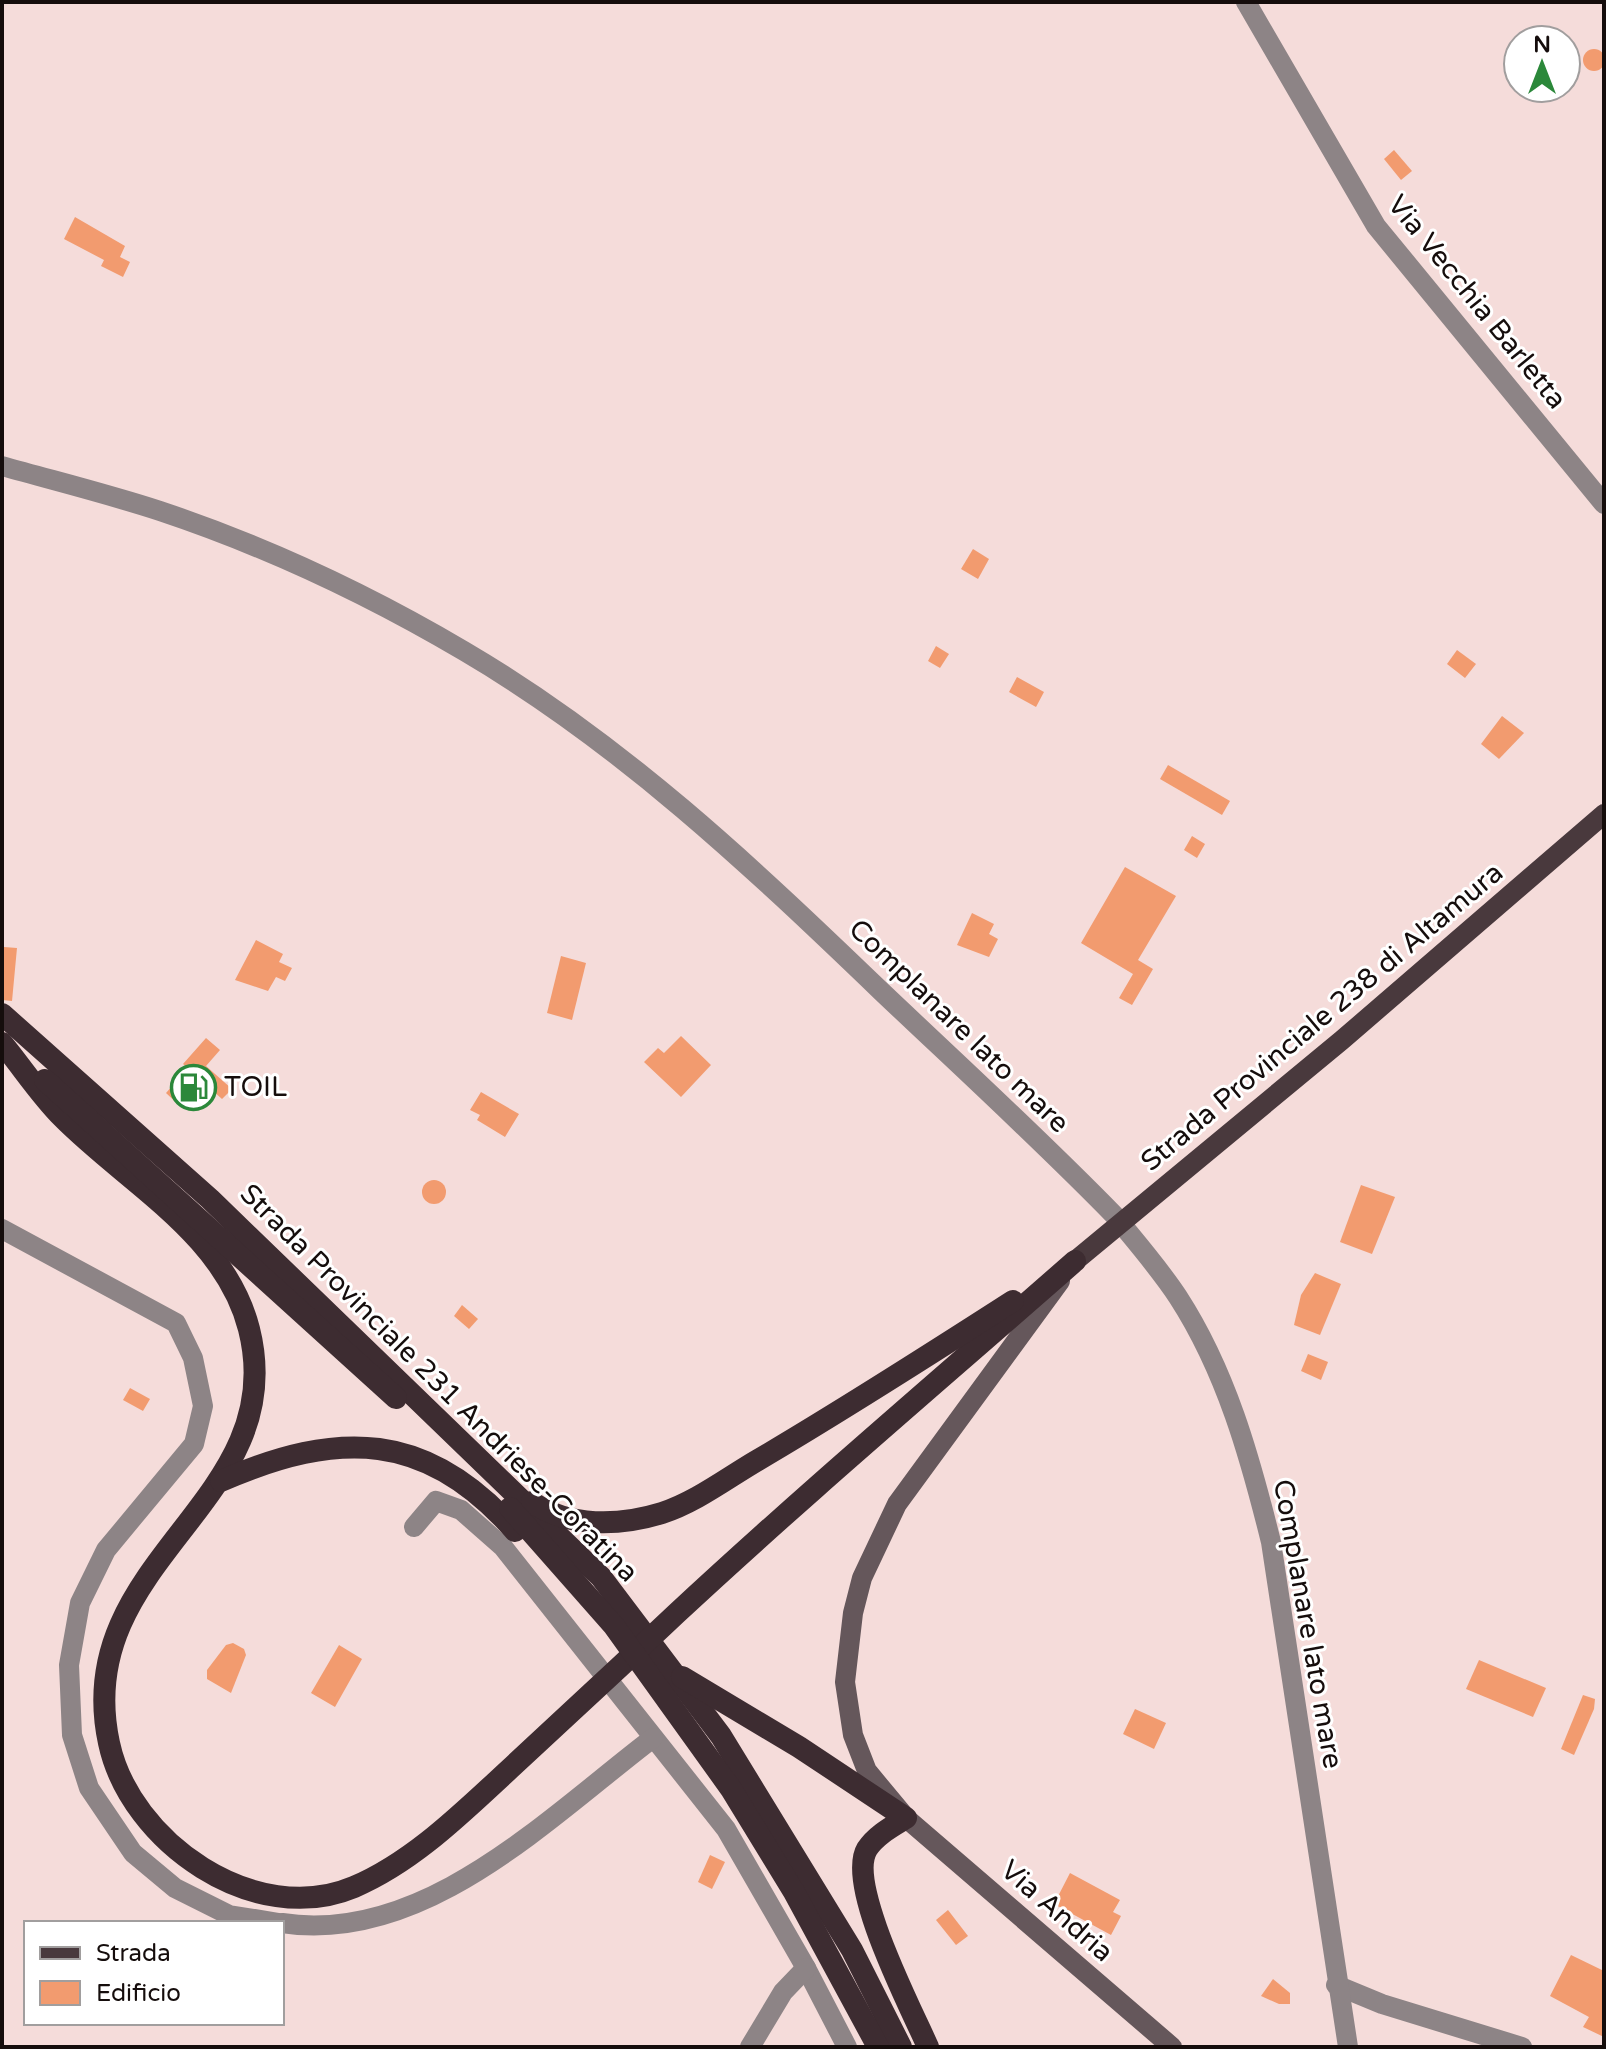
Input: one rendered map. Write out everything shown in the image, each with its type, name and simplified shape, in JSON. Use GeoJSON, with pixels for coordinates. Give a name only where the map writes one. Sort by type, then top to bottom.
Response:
{"type":"FeatureCollection","features":[{"type":"Feature","properties":{"kind":"highway","name":"Strada Provinciale 231 Andriese-Coratina"},"geometry":{"type":"LineString","coordinates":[[2,1014],[210,1199],[601,1577],[721,1736],[852,1950],[901,2047]]}},
{"type":"Feature","properties":{"kind":"highway","name":"Strada Provinciale 231 Andriese-Coratina"},"geometry":{"type":"LineString","coordinates":[[2,1043],[226,1240],[477,1474],[599,1608],[731,1789],[794,1892],[878,2047]]}},
{"type":"Feature","properties":{"kind":"highway"},"geometry":{"type":"LineString","coordinates":[[2,1043],[61,1116],[193,1233],[234,1288],[250,1331],[255,1380],[247,1431],[221,1481],[152,1566],[130,1603],[115,1637],[107,1671],[109,1743],[121,1777],[139,1811],[187,1860],[217,1878],[291,1899],[349,1889],[398,1863],[463,1812],[727,1566],[1075,1261]]}},
{"type":"Feature","properties":{"kind":"highway"},"geometry":{"type":"LineString","coordinates":[[459,1438],[535,1504],[566,1517],[598,1523],[632,1521],[664,1512],[825,1421],[1075,1261]]}},
{"type":"Feature","properties":{"kind":"highway"},"geometry":{"type":"LineString","coordinates":[[221,1481],[262,1463],[304,1452],[375,1449],[410,1455],[441,1466],[470,1486],[573,1598],[599,1608]]}},
{"type":"Feature","properties":{"kind":"highway"},"geometry":{"type":"LineString","coordinates":[[671,1670],[799,1747],[906,1818],[881,1834],[867,1849],[860,1871],[865,1899],[928,2047]]}},
{"type":"Feature","properties":{"kind":"main road","name":"Strada Provinciale 238 di Altamura"},"geometry":{"type":"LineString","coordinates":[[1075,1261],[1342,1040],[1604,814]]}},
{"type":"Feature","properties":{"kind":"main road","name":"Via Andria"},"geometry":{"type":"LineString","coordinates":[[1075,1261],[897,1504],[862,1578],[853,1613],[845,1682],[853,1735],[867,1771],[906,1818],[1172,2047]]}},
{"type":"Feature","properties":{"kind":"street","name":"Via Vecchia Barletta"},"geometry":{"type":"LineString","coordinates":[[1246,2],[1376,226],[1604,504]]}},
{"type":"Feature","properties":{"kind":"street","name":"Complanare lato mare"},"geometry":{"type":"LineString","coordinates":[[2,466],[161,511],[283,559],[440,637],[549,705],[631,763],[710,829],[1114,1215],[1159,1269],[1198,1332],[1229,1401],[1254,1471],[1271,1542],[1336,1985],[1348,2047]]}},
{"type":"Feature","properties":{"kind":"street"},"geometry":{"type":"LineString","coordinates":[[2,1229],[176,1323],[193,1358],[203,1406],[194,1444],[106,1550],[80,1603],[69,1665],[72,1735],[89,1788],[133,1853],[175,1888],[229,1915],[268,1921]]}},
{"type":"Feature","properties":{"kind":"street"},"geometry":{"type":"LineString","coordinates":[[414,1527],[436,1501],[461,1510],[503,1547],[726,1829],[806,1968],[847,2047]]}},
{"type":"Feature","properties":{"kind":"street"},"geometry":{"type":"LineString","coordinates":[[284,1924],[303,1927],[368,1919],[436,1897],[487,1865],[653,1738]]}},
{"type":"Feature","properties":{"kind":"street"},"geometry":{"type":"LineString","coordinates":[[750,2047],[783,1992],[806,1968]]}},
{"type":"Feature","properties":{"kind":"street"},"geometry":{"type":"LineString","coordinates":[[1336,1985],[1382,2004],[1522,2047]]}},
{"type":"Feature","properties":{"kind":"building"},"geometry":{"type":"Polygon","coordinates":[[[1594,49],[1602,52],[1605,60],[1602,68],[1594,71],[1586,68],[1583,60],[1586,52],[1594,49]]]}},
{"type":"Feature","properties":{"kind":"building"},"geometry":{"type":"Polygon","coordinates":[[[1394,150],[1412,171],[1401,180],[1384,159],[1394,150]]]}},
{"type":"Feature","properties":{"kind":"building"},"geometry":{"type":"Polygon","coordinates":[[[75,217],[125,246],[120,257],[130,262],[123,277],[101,266],[104,260],[64,239],[75,217]]]}},
{"type":"Feature","properties":{"kind":"building"},"geometry":{"type":"Polygon","coordinates":[[[973,549],[989,559],[978,579],[961,569],[973,549]]]}},
{"type":"Feature","properties":{"kind":"building"},"geometry":{"type":"Polygon","coordinates":[[[936,646],[949,654],[940,668],[928,661],[936,646]]]}},
{"type":"Feature","properties":{"kind":"building"},"geometry":{"type":"Polygon","coordinates":[[[1457,650],[1476,664],[1465,678],[1447,664],[1457,650]]]}},
{"type":"Feature","properties":{"kind":"building"},"geometry":{"type":"Polygon","coordinates":[[[1017,677],[1044,692],[1036,707],[1009,692],[1017,677]]]}},
{"type":"Feature","properties":{"kind":"building"},"geometry":{"type":"Polygon","coordinates":[[[1502,716],[1524,733],[1499,759],[1481,744],[1502,716]]]}},
{"type":"Feature","properties":{"kind":"building"},"geometry":{"type":"Polygon","coordinates":[[[1168,765],[1230,801],[1222,815],[1160,779],[1168,765]]]}},
{"type":"Feature","properties":{"kind":"building"},"geometry":{"type":"Polygon","coordinates":[[[1192,836],[1205,844],[1197,858],[1184,850],[1192,836]]]}},
{"type":"Feature","properties":{"kind":"building"},"geometry":{"type":"Polygon","coordinates":[[[1125,867],[1176,896],[1138,960],[1153,969],[1132,1005],[1119,998],[1133,974],[1081,943],[1125,867]]]}},
{"type":"Feature","properties":{"kind":"building"},"geometry":{"type":"Polygon","coordinates":[[[972,913],[994,924],[989,934],[998,939],[989,957],[957,945],[972,913]]]}},
{"type":"Feature","properties":{"kind":"building"},"geometry":{"type":"Polygon","coordinates":[[[256,940],[283,954],[279,962],[292,968],[285,981],[276,977],[268,991],[235,980],[256,940]]]}},
{"type":"Feature","properties":{"kind":"building"},"geometry":{"type":"Polygon","coordinates":[[[4,947],[17,948],[12,1001],[2,1000],[4,947]]]}},
{"type":"Feature","properties":{"kind":"building"},"geometry":{"type":"Polygon","coordinates":[[[561,956],[586,963],[572,1020],[547,1013],[561,956]]]}},
{"type":"Feature","properties":{"kind":"building"},"geometry":{"type":"Polygon","coordinates":[[[681,1036],[711,1065],[681,1097],[644,1062],[658,1048],[664,1053],[681,1036]]]}},
{"type":"Feature","properties":{"kind":"building"},"geometry":{"type":"Polygon","coordinates":[[[206,1038],[220,1050],[206,1066],[232,1089],[222,1099],[204,1083],[182,1108],[166,1093],[188,1068],[183,1064],[206,1038]]]}},
{"type":"Feature","properties":{"kind":"building"},"geometry":{"type":"Polygon","coordinates":[[[481,1092],[519,1114],[505,1137],[477,1120],[480,1115],[470,1110],[481,1092]]]}},
{"type":"Feature","properties":{"kind":"building"},"geometry":{"type":"Polygon","coordinates":[[[434,1180],[445,1187],[446,1192],[439,1203],[434,1204],[423,1197],[422,1192],[429,1181],[434,1180]]]}},
{"type":"Feature","properties":{"kind":"building"},"geometry":{"type":"Polygon","coordinates":[[[1361,1185],[1395,1197],[1372,1254],[1340,1242],[1361,1185]]]}},
{"type":"Feature","properties":{"kind":"building"},"geometry":{"type":"Polygon","coordinates":[[[1315,1273],[1341,1284],[1320,1335],[1294,1325],[1301,1295],[1315,1273]]]}},
{"type":"Feature","properties":{"kind":"building"},"geometry":{"type":"Polygon","coordinates":[[[462,1305],[478,1319],[469,1329],[454,1316],[462,1305]]]}},
{"type":"Feature","properties":{"kind":"building"},"geometry":{"type":"Polygon","coordinates":[[[1308,1354],[1328,1362],[1321,1380],[1301,1371],[1308,1354]]]}},
{"type":"Feature","properties":{"kind":"building"},"geometry":{"type":"Polygon","coordinates":[[[130,1388],[150,1399],[143,1411],[123,1400],[130,1388]]]}},
{"type":"Feature","properties":{"kind":"building"},"geometry":{"type":"Polygon","coordinates":[[[233,1643],[244,1649],[246,1655],[231,1693],[207,1679],[207,1670],[226,1645],[233,1643]]]}},
{"type":"Feature","properties":{"kind":"building"},"geometry":{"type":"Polygon","coordinates":[[[339,1645],[362,1659],[335,1707],[311,1693],[339,1645]]]}},
{"type":"Feature","properties":{"kind":"building"},"geometry":{"type":"Polygon","coordinates":[[[1479,1660],[1546,1688],[1533,1717],[1466,1689],[1479,1660]]]}},
{"type":"Feature","properties":{"kind":"building"},"geometry":{"type":"Polygon","coordinates":[[[1583,1695],[1595,1699],[1594,1709],[1574,1755],[1561,1749],[1583,1695]]]}},
{"type":"Feature","properties":{"kind":"building"},"geometry":{"type":"Polygon","coordinates":[[[1135,1709],[1166,1723],[1154,1749],[1123,1734],[1135,1709]]]}},
{"type":"Feature","properties":{"kind":"building"},"geometry":{"type":"Polygon","coordinates":[[[710,1855],[725,1862],[712,1889],[698,1882],[710,1855]]]}},
{"type":"Feature","properties":{"kind":"building"},"geometry":{"type":"Polygon","coordinates":[[[1070,1873],[1120,1900],[1113,1912],[1121,1916],[1111,1935],[1054,1904],[1070,1873]]]}},
{"type":"Feature","properties":{"kind":"building"},"geometry":{"type":"Polygon","coordinates":[[[948,1910],[968,1936],[956,1945],[936,1920],[948,1910]]]}},
{"type":"Feature","properties":{"kind":"building"},"geometry":{"type":"Polygon","coordinates":[[[1571,1955],[1604,1971],[1604,2037],[1583,2027],[1589,2017],[1550,1996],[1571,1955]]]}},
{"type":"Feature","properties":{"kind":"building"},"geometry":{"type":"Polygon","coordinates":[[[1273,1979],[1290,1993],[1290,2004],[1279,2004],[1261,1996],[1273,1979]]]}},
{"type":"Feature","properties":{"kind":"place","name":"TOIL"},"geometry":{"type":"Point","coordinates":[193,1087]}}]}
